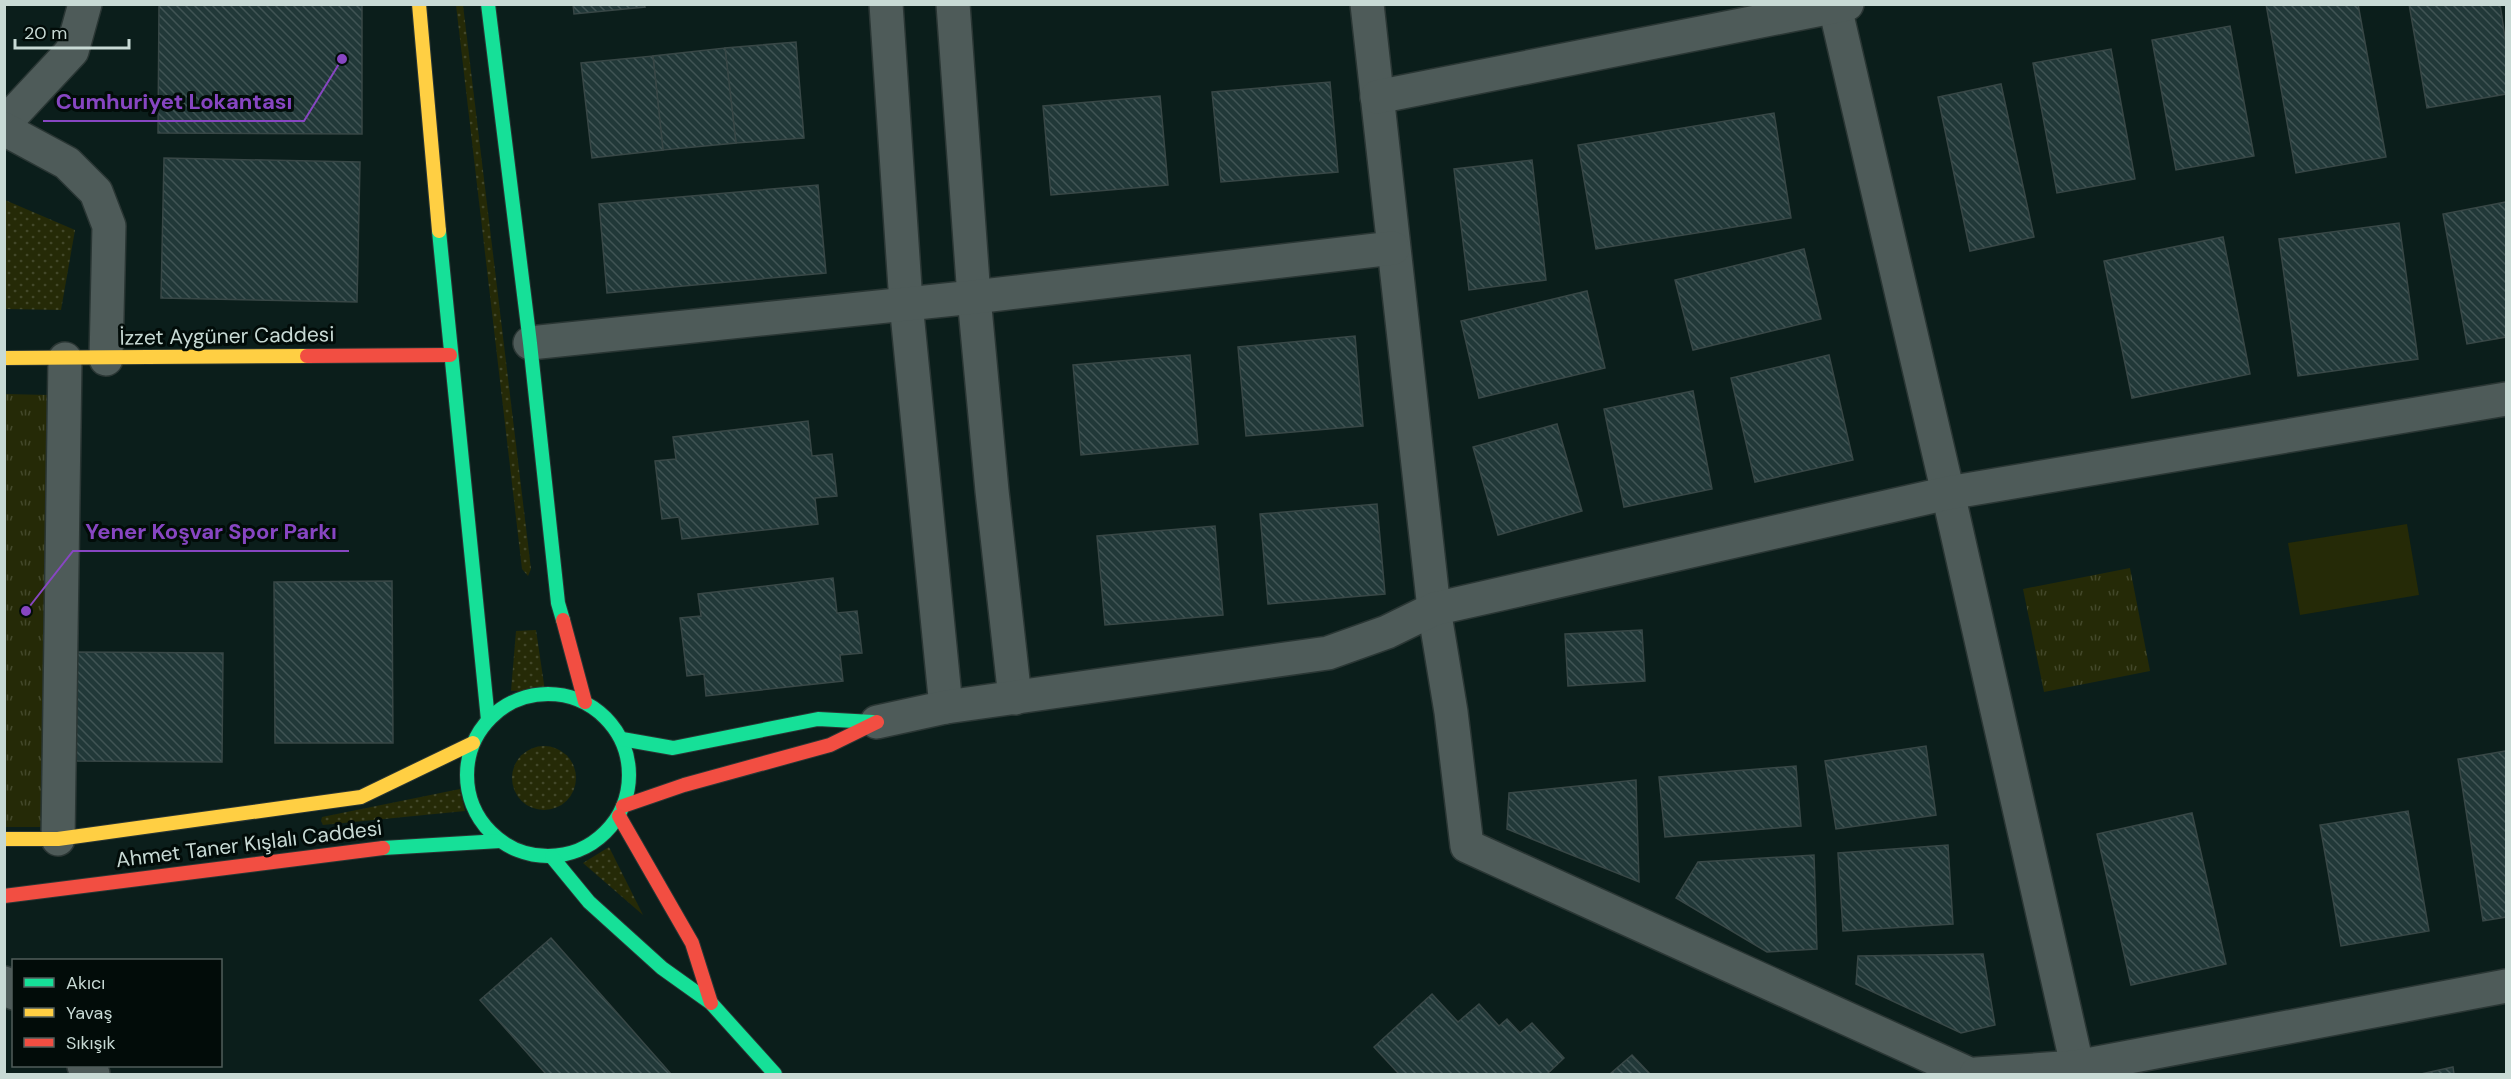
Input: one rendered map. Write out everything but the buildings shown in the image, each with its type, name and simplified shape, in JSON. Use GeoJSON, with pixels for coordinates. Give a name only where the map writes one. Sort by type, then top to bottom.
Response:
{"type":"FeatureCollection","features":[{"type":"Feature","properties":{"kind":"main road"},"geometry":{"type":"LineString","coordinates":[[418,4],[450,355],[488,720]]}},
{"type":"Feature","properties":{"kind":"main road"},"geometry":{"type":"LineString","coordinates":[[488,4],[530,343],[558,603],[585,702]]}},
{"type":"Feature","properties":{"kind":"main road","name":"İzzet Aygüner Caddesi"},"geometry":{"type":"LineString","coordinates":[[4,358],[450,355]]}},
{"type":"Feature","properties":{"kind":"main road"},"geometry":{"type":"LineString","coordinates":[[560,694],[585,702],[607,717],[622,739],[630,764],[629,791],[621,811],[602,837],[578,851],[552,856],[525,853],[500,841],[481,822],[469,797],[466,770],[473,743],[488,720],[508,704],[534,695],[560,694]]}},
{"type":"Feature","properties":{"kind":"main road"},"geometry":{"type":"LineString","coordinates":[[622,739],[673,748],[818,719],[877,722]]}},
{"type":"Feature","properties":{"kind":"main road"},"geometry":{"type":"LineString","coordinates":[[621,811],[684,785],[830,745],[877,722]]}},
{"type":"Feature","properties":{"kind":"main road","name":"Ahmet Taner Kışlalı Caddesi"},"geometry":{"type":"LineString","coordinates":[[4,838],[58,839],[362,797],[473,743]]}},
{"type":"Feature","properties":{"kind":"main road"},"geometry":{"type":"LineString","coordinates":[[621,811],[692,943],[711,1003]]}},
{"type":"Feature","properties":{"kind":"main road","name":"Ahmet Taner Kışlalı Caddesi"},"geometry":{"type":"LineString","coordinates":[[4,896],[381,848],[500,841]]}},
{"type":"Feature","properties":{"kind":"main road"},"geometry":{"type":"LineString","coordinates":[[552,856],[589,902],[662,968],[711,1003],[775,1074]]}},
{"type":"Feature","properties":{"kind":"street"},"geometry":{"type":"LineString","coordinates":[[4,124],[72,51],[86,4]]}},
{"type":"Feature","properties":{"kind":"street"},"geometry":{"type":"LineString","coordinates":[[886,4],[906,303],[946,707]]}},
{"type":"Feature","properties":{"kind":"street"},"geometry":{"type":"LineString","coordinates":[[953,4],[974,297],[992,491],[1015,698]]}},
{"type":"Feature","properties":{"kind":"street"},"geometry":{"type":"LineString","coordinates":[[1367,4],[1434,609],[1467,846],[1969,1074]]}},
{"type":"Feature","properties":{"kind":"street"},"geometry":{"type":"LineString","coordinates":[[1377,97],[1841,6],[2078,1071]]}},
{"type":"Feature","properties":{"kind":"street"},"geometry":{"type":"LineString","coordinates":[[4,129],[68,163],[96,192],[109,226],[106,358]]}},
{"type":"Feature","properties":{"kind":"street"},"geometry":{"type":"LineString","coordinates":[[530,343],[974,297],[1393,248]]}},
{"type":"Feature","properties":{"kind":"street"},"geometry":{"type":"LineString","coordinates":[[58,839],[64,358]]}},
{"type":"Feature","properties":{"kind":"street"},"geometry":{"type":"LineString","coordinates":[[877,722],[946,707],[1328,653],[1387,632],[1434,609],[1948,493],[2506,399]]}},
{"type":"Feature","properties":{"kind":"street"},"geometry":{"type":"LineString","coordinates":[[1976,1074],[2078,1071],[2506,986]]}},
{"type":"Feature","properties":{"kind":"green space"},"geometry":{"type":"Polygon","coordinates":[[[456,5],[463,5],[531,569],[528,576],[522,569],[456,5]]]}},
{"type":"Feature","properties":{"kind":"green space"},"geometry":{"type":"Polygon","coordinates":[[[5,200],[75,230],[61,310],[5,309],[5,200]]]}},
{"type":"Feature","properties":{"kind":"green space"},"geometry":{"type":"Polygon","coordinates":[[[5,394],[50,395],[44,827],[5,827],[5,394]]]}},
{"type":"Feature","properties":{"kind":"green space"},"geometry":{"type":"Polygon","coordinates":[[[2407,524],[2419,595],[2300,615],[2288,543],[2407,524]]]}},
{"type":"Feature","properties":{"kind":"green space"},"geometry":{"type":"Polygon","coordinates":[[[2130,568],[2150,671],[2044,692],[2023,589],[2130,568]]]}},
{"type":"Feature","properties":{"kind":"green space"},"geometry":{"type":"Polygon","coordinates":[[[536,630],[545,691],[511,691],[516,631],[536,630]]]}},
{"type":"Feature","properties":{"kind":"green space"},"geometry":{"type":"Polygon","coordinates":[[[538,746],[550,746],[567,755],[574,766],[576,778],[574,790],[567,801],[550,810],[538,810],[526,805],[517,796],[512,784],[512,772],[517,760],[526,751],[538,746]]]}},
{"type":"Feature","properties":{"kind":"green space"},"geometry":{"type":"Polygon","coordinates":[[[460,789],[465,811],[323,825],[321,821],[322,817],[460,789]]]}},
{"type":"Feature","properties":{"kind":"green space"},"geometry":{"type":"Polygon","coordinates":[[[609,847],[643,915],[583,863],[609,847]]]}},
{"type":"Feature","properties":{"kind":"traffic: fast"},"geometry":{"type":"LineString","coordinates":[[488,4],[530,343],[558,603],[563,620]]}},
{"type":"Feature","properties":{"kind":"traffic: fast"},"geometry":{"type":"LineString","coordinates":[[439,231],[488,720]]}},
{"type":"Feature","properties":{"kind":"traffic: fast"},"geometry":{"type":"LineString","coordinates":[[548,694],[564,695],[579,700],[605,718],[623,744],[628,759],[629,775],[628,791],[623,806],[605,832],[579,850],[564,855],[548,856],[532,855],[517,850],[491,832],[473,806],[468,791],[467,775],[468,759],[473,744],[491,718],[517,700],[532,695],[548,694]]}},
{"type":"Feature","properties":{"kind":"traffic: fast"},"geometry":{"type":"LineString","coordinates":[[622,739],[673,748],[818,719],[873,722]]}},
{"type":"Feature","properties":{"kind":"traffic: fast"},"geometry":{"type":"LineString","coordinates":[[383,848],[500,841]]}},
{"type":"Feature","properties":{"kind":"traffic: fast"},"geometry":{"type":"LineString","coordinates":[[552,857],[589,902],[662,968],[711,1003],[775,1074]]}},
{"type":"Feature","properties":{"kind":"traffic: slow"},"geometry":{"type":"LineString","coordinates":[[419,4],[439,231]]}},
{"type":"Feature","properties":{"kind":"traffic: slow"},"geometry":{"type":"LineString","coordinates":[[4,358],[307,356]]}},
{"type":"Feature","properties":{"kind":"traffic: slow"},"geometry":{"type":"LineString","coordinates":[[4,839],[58,839],[361,797],[473,743]]}},
{"type":"Feature","properties":{"kind":"traffic: jam"},"geometry":{"type":"LineString","coordinates":[[307,356],[450,355]]}},
{"type":"Feature","properties":{"kind":"traffic: jam"},"geometry":{"type":"LineString","coordinates":[[563,620],[585,702]]}},
{"type":"Feature","properties":{"kind":"traffic: jam"},"geometry":{"type":"LineString","coordinates":[[623,806],[684,785],[830,745],[877,722]]}},
{"type":"Feature","properties":{"kind":"traffic: jam"},"geometry":{"type":"LineString","coordinates":[[619,816],[692,943],[711,1003]]}},
{"type":"Feature","properties":{"kind":"traffic: jam"},"geometry":{"type":"LineString","coordinates":[[4,896],[383,848]]}},
{"type":"Feature","properties":{"kind":"place","name":"Cumhuriyet Lokantası"},"geometry":{"type":"Point","coordinates":[342,59]}},
{"type":"Feature","properties":{"kind":"place","name":"Yener Koşvar Spor Parkı"},"geometry":{"type":"Point","coordinates":[26,611]}}]}
